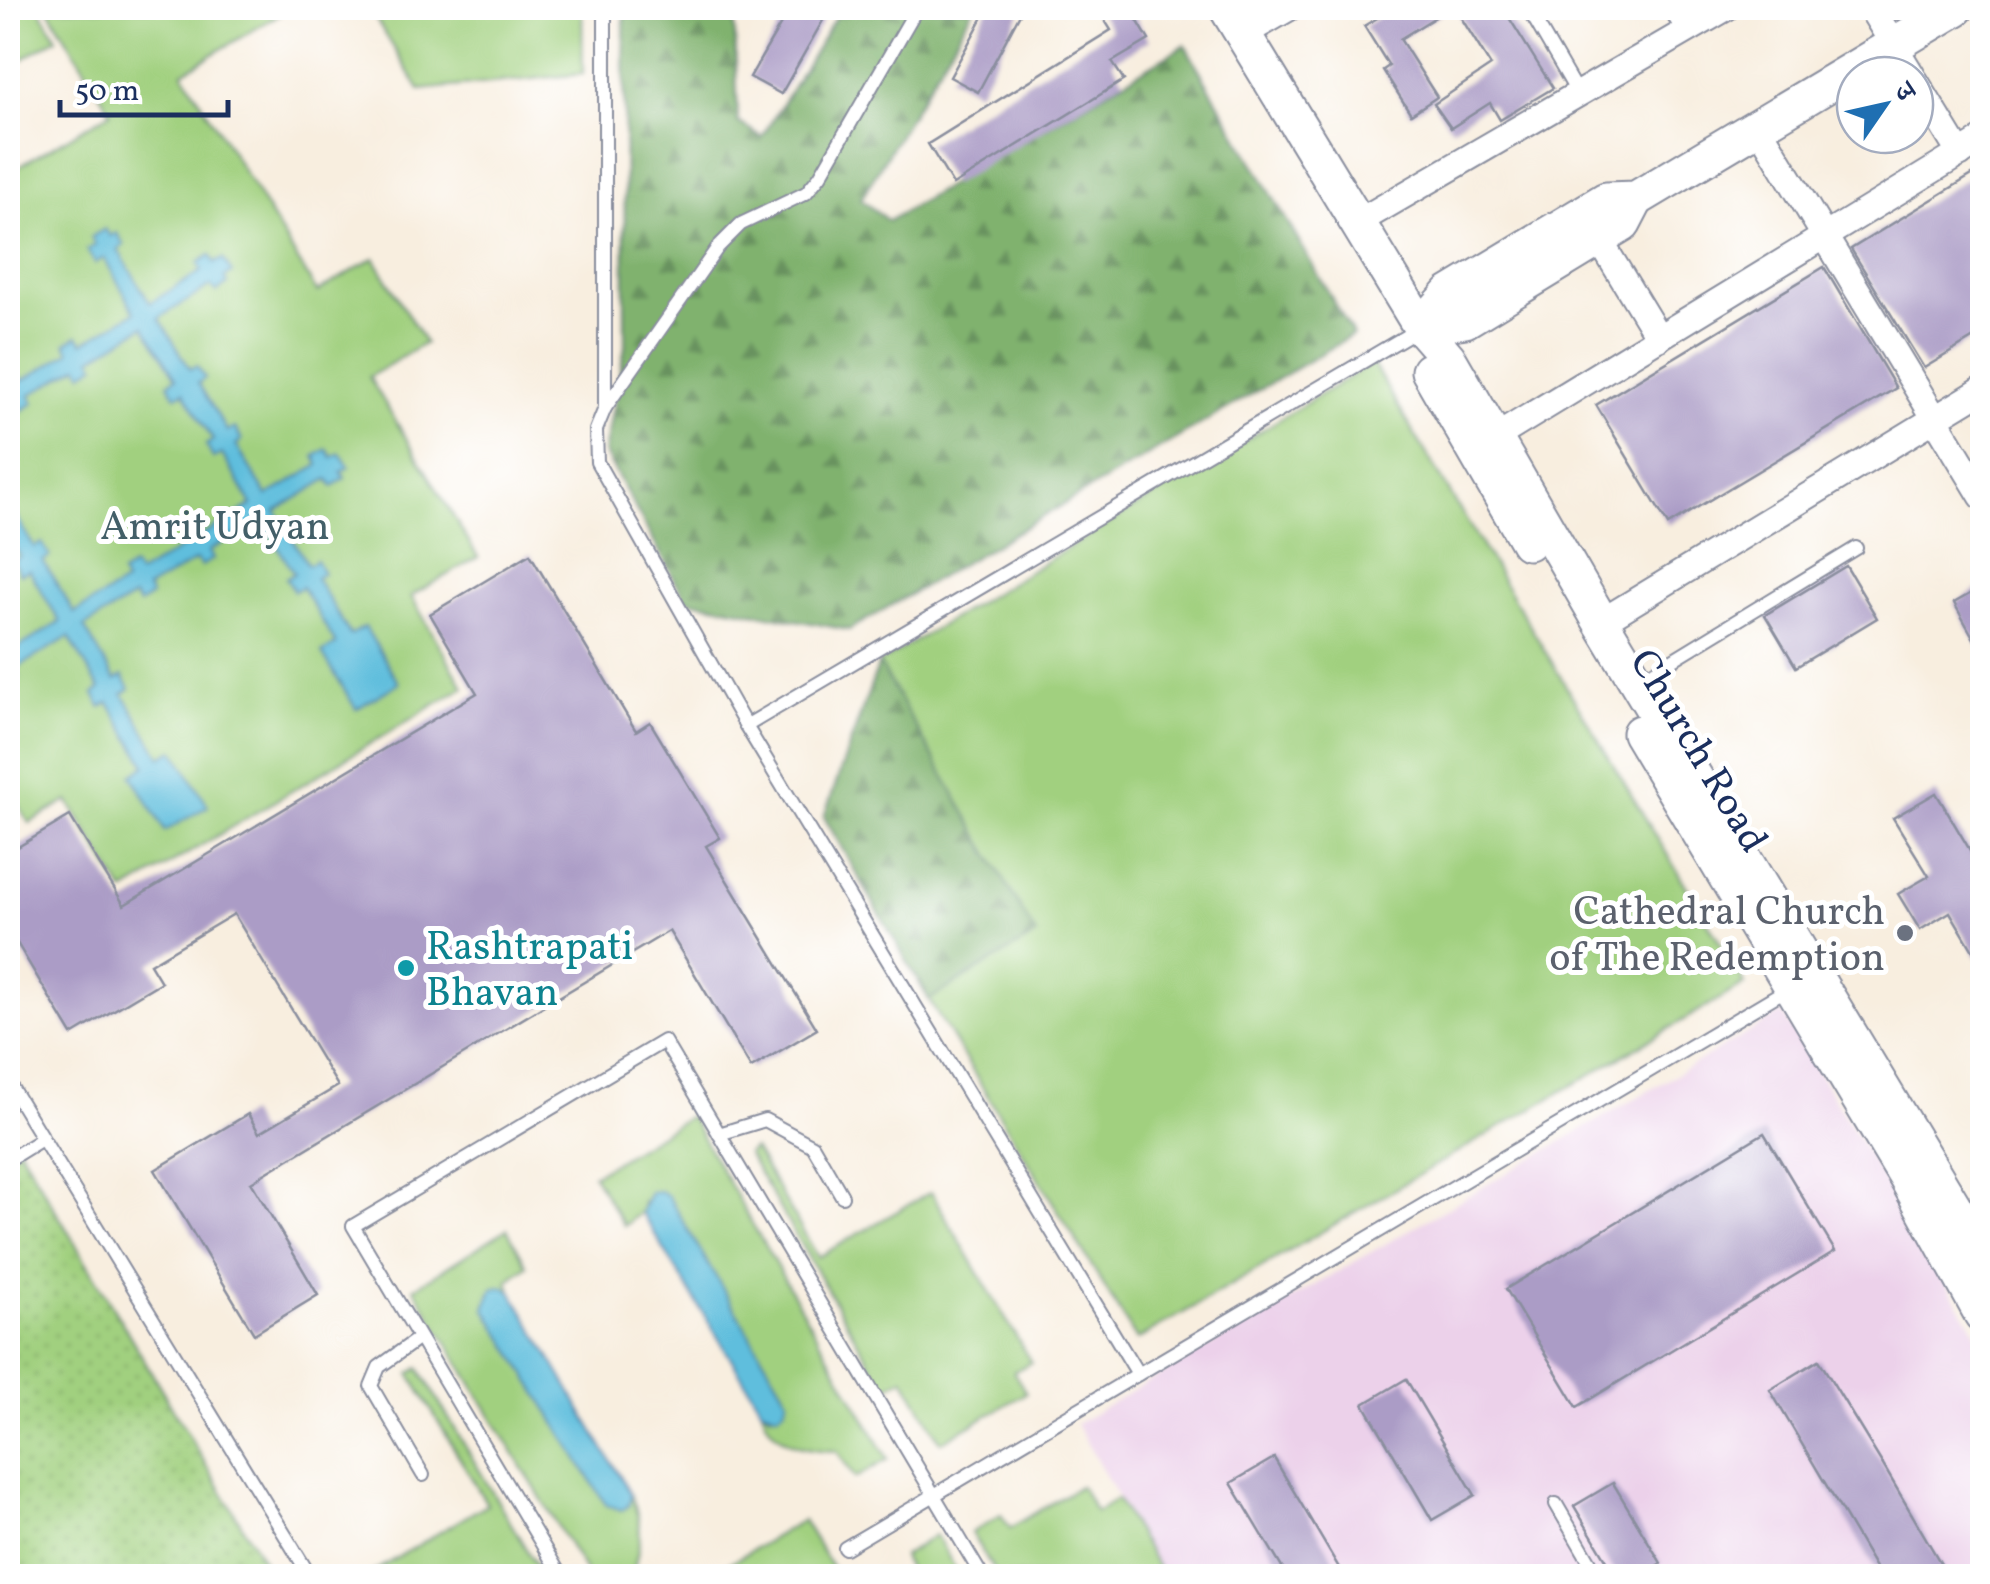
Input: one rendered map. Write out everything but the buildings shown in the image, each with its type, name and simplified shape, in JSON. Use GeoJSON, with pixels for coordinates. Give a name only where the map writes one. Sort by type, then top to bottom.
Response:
{"type":"FeatureCollection","features":[{"type":"Feature","properties":{"kind":"street"},"geometry":{"type":"LineString","coordinates":[[1235,21],[1289,8]]}},
{"type":"Feature","properties":{"kind":"street"},"geometry":{"type":"LineString","coordinates":[[1358,222],[1726,8]]}},
{"type":"Feature","properties":{"kind":"street"},"geometry":{"type":"LineString","coordinates":[[1871,8],[1900,55]]}},
{"type":"Feature","properties":{"kind":"street"},"geometry":{"type":"LineString","coordinates":[[1422,327],[1450,294],[1590,209],[1606,200],[1636,199],[1956,8]]}},
{"type":"Feature","properties":{"kind":"street","name":"Church Road"},"geometry":{"type":"LineString","coordinates":[[1235,21],[1422,327],[1448,358],[1496,437],[1601,622],[1637,697]]}},
{"type":"Feature","properties":{"kind":"street"},"geometry":{"type":"LineString","coordinates":[[1496,437],[1971,147],[1935,103]]}},
{"type":"Feature","properties":{"kind":"street"},"geometry":{"type":"LineString","coordinates":[[1758,126],[1982,496]]}},
{"type":"Feature","properties":{"kind":"street"},"geometry":{"type":"LineString","coordinates":[[1422,327],[1465,320],[1623,224],[1636,199]]}},
{"type":"Feature","properties":{"kind":"street"},"geometry":{"type":"LineString","coordinates":[[1599,239],[1659,338]]}},
{"type":"Feature","properties":{"kind":"street","name":"Church Road"},"geometry":{"type":"LineString","coordinates":[[1422,327],[1429,372],[1637,697],[1804,982],[1908,1178],[1969,1237],[1982,1314]]}},
{"type":"Feature","properties":{"kind":"street"},"geometry":{"type":"LineString","coordinates":[[1601,622],[1982,390]]}},
{"type":"Feature","properties":{"kind":"lane"},"geometry":{"type":"LineString","coordinates":[[605,8],[605,408]]}},
{"type":"Feature","properties":{"kind":"lane"},"geometry":{"type":"LineString","coordinates":[[916,8],[820,176],[806,193],[741,224],[718,247],[605,408],[596,430],[597,462],[746,726],[1138,1374]]}},
{"type":"Feature","properties":{"kind":"lane"},"geometry":{"type":"LineString","coordinates":[[1528,8],[1578,94]]}},
{"type":"Feature","properties":{"kind":"lane"},"geometry":{"type":"LineString","coordinates":[[1668,8],[1684,32]]}},
{"type":"Feature","properties":{"kind":"lane"},"geometry":{"type":"LineString","coordinates":[[746,726],[1422,327]]}},
{"type":"Feature","properties":{"kind":"lane"},"geometry":{"type":"LineString","coordinates":[[1637,697],[1856,548]]}},
{"type":"Feature","properties":{"kind":"lane"},"geometry":{"type":"LineString","coordinates":[[845,1548],[1804,982]]}},
{"type":"Feature","properties":{"kind":"lane"},"geometry":{"type":"LineString","coordinates":[[561,1576],[353,1226],[664,1041],[982,1576]]}},
{"type":"Feature","properties":{"kind":"lane"},"geometry":{"type":"LineString","coordinates":[[8,1082],[310,1576]]}},
{"type":"Feature","properties":{"kind":"lane"},"geometry":{"type":"LineString","coordinates":[[720,1134],[765,1120],[813,1146],[842,1196]]}},
{"type":"Feature","properties":{"kind":"lane"},"geometry":{"type":"LineString","coordinates":[[8,1160],[42,1138]]}},
{"type":"Feature","properties":{"kind":"lane"},"geometry":{"type":"LineString","coordinates":[[419,1338],[379,1366],[372,1386],[422,1475]]}},
{"type":"Feature","properties":{"kind":"lane"},"geometry":{"type":"LineString","coordinates":[[1556,1504],[1598,1576]]}},
{"type":"Feature","properties":{"kind":"shaded area"},"geometry":{"type":"Polygon","coordinates":[[[1782,1013],[1982,1342],[1982,1576],[1163,1576],[1076,1424],[1782,1013]]]}},
{"type":"Feature","properties":{"kind":"green space"},"geometry":{"type":"Polygon","coordinates":[[[8,8],[39,8],[57,38],[8,68],[8,8]]]}},
{"type":"Feature","properties":{"kind":"green space","name":"Amrit Udyan"},"geometry":{"type":"Polygon","coordinates":[[[48,8],[290,8],[183,72],[317,292],[374,258],[425,343],[369,377],[478,557],[411,596],[464,687],[124,892],[68,801],[29,823],[8,788],[8,173],[111,112],[48,8]]]}},
{"type":"Feature","properties":{"kind":"green space"},"geometry":{"type":"Polygon","coordinates":[[[369,8],[582,8],[583,74],[420,90],[369,8]]]}},
{"type":"Feature","properties":{"kind":"green space"},"geometry":{"type":"Polygon","coordinates":[[[624,8],[734,8],[738,122],[762,137],[841,8],[974,8],[861,199],[888,221],[1185,45],[1353,335],[849,630],[686,600],[604,452],[625,346],[624,8]]]}},
{"type":"Feature","properties":{"kind":"green space"},"geometry":{"type":"Polygon","coordinates":[[[1372,363],[1745,984],[1137,1340],[929,1000],[1036,935],[879,663],[1372,363]]]}},
{"type":"Feature","properties":{"kind":"green space"},"geometry":{"type":"Polygon","coordinates":[[[879,663],[1037,936],[929,1000],[824,817],[879,663]]]}},
{"type":"Feature","properties":{"kind":"green space"},"geometry":{"type":"Polygon","coordinates":[[[690,1116],[888,1459],[855,1478],[837,1451],[802,1447],[772,1430],[762,1409],[769,1413],[643,1202],[641,1212],[624,1226],[593,1175],[690,1116]]]}},
{"type":"Feature","properties":{"kind":"green space"},"geometry":{"type":"Polygon","coordinates":[[[8,1130],[272,1576],[8,1576],[8,1130]]]}},
{"type":"Feature","properties":{"kind":"green space"},"geometry":{"type":"Polygon","coordinates":[[[754,1149],[818,1257],[931,1192],[1031,1362],[1014,1372],[1026,1393],[941,1442],[904,1378],[885,1388],[747,1153],[754,1149]]]}},
{"type":"Feature","properties":{"kind":"green space"},"geometry":{"type":"Polygon","coordinates":[[[507,1229],[527,1266],[508,1281],[512,1292],[504,1287],[628,1505],[631,1495],[640,1536],[632,1576],[588,1576],[414,1288],[507,1229]]]}},
{"type":"Feature","properties":{"kind":"green space"},"geometry":{"type":"Polygon","coordinates":[[[419,1368],[542,1576],[375,1576],[373,1572],[487,1504],[410,1374],[419,1368]]]}},
{"type":"Feature","properties":{"kind":"green space"},"geometry":{"type":"Polygon","coordinates":[[[1080,1486],[1096,1512],[1117,1499],[1163,1576],[997,1576],[971,1533],[1001,1515],[1010,1528],[1080,1486]]]}},
{"type":"Feature","properties":{"kind":"green space"},"geometry":{"type":"Polygon","coordinates":[[[803,1520],[837,1576],[729,1576],[723,1567],[803,1520]]]}},
{"type":"Feature","properties":{"kind":"green space"},"geometry":{"type":"Polygon","coordinates":[[[935,1535],[960,1576],[910,1576],[903,1556],[935,1535]]]}},
{"type":"Feature","properties":{"kind":"water"},"geometry":{"type":"Polygon","coordinates":[[[105,229],[110,236],[117,233],[124,245],[118,250],[150,303],[202,271],[198,263],[210,255],[215,263],[223,259],[232,273],[224,278],[228,284],[216,292],[211,286],[159,318],[190,369],[197,366],[205,378],[198,383],[227,431],[235,428],[242,440],[236,445],[267,496],[319,465],[315,456],[327,449],[332,457],[340,453],[349,467],[341,472],[345,478],[333,486],[328,479],[276,511],[308,565],[316,560],[323,573],[316,578],[350,635],[365,627],[399,683],[356,709],[322,653],[336,644],[302,587],[294,591],[286,578],[294,573],[261,520],[209,551],[213,559],[201,566],[196,560],[147,589],[151,596],[139,604],[134,597],[84,627],[115,680],[123,676],[130,689],[123,694],[161,757],[174,750],[208,806],[165,831],[132,775],[146,765],[109,703],[101,707],[94,694],[100,689],[69,637],[15,669],[19,677],[8,684],[8,654],[60,622],[29,570],[20,574],[13,561],[20,556],[8,535],[8,502],[34,547],[42,543],[50,556],[43,561],[74,613],[125,583],[121,574],[133,567],[138,574],[187,545],[183,537],[195,530],[200,537],[252,505],[222,454],[213,458],[206,445],[213,440],[184,392],[176,396],[168,383],[176,378],[144,326],[92,358],[96,365],[83,373],[79,366],[30,395],[34,403],[22,410],[17,403],[8,409],[8,379],[16,373],[22,381],[70,352],[66,343],[78,336],[83,343],[135,312],[104,258],[95,263],[87,250],[95,245],[91,237],[105,229]]]}},
{"type":"Feature","properties":{"kind":"water"},"geometry":{"type":"Polygon","coordinates":[[[660,1191],[668,1196],[788,1399],[778,1414],[762,1409],[641,1212],[650,1192],[660,1191]]]}},
{"type":"Feature","properties":{"kind":"water"},"geometry":{"type":"Polygon","coordinates":[[[504,1287],[512,1292],[631,1495],[628,1506],[622,1510],[606,1505],[485,1308],[493,1288],[504,1287]]]}},
{"type":"Feature","properties":{"kind":"place","name":"Cathedral Church of The Redemption"},"geometry":{"type":"Point","coordinates":[1905,933]}},
{"type":"Feature","properties":{"kind":"place","name":"Rashtrapati Bhavan"},"geometry":{"type":"Point","coordinates":[406,968]}}]}
